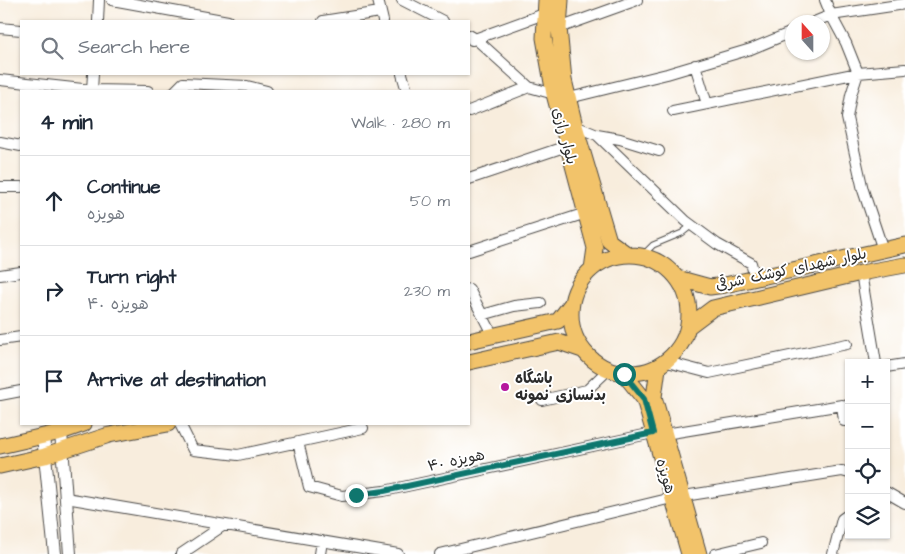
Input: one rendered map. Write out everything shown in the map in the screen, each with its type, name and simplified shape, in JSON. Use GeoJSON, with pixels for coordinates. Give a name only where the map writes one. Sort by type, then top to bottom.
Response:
{"type":"FeatureCollection","features":[{"type":"Feature","properties":{"kind":"main road","name":"بلوار رازی"},"geometry":{"type":"LineString","coordinates":[[560,0],[559,28],[564,80],[575,126],[609,241],[627,254]]}},
{"type":"Feature","properties":{"kind":"main road","name":"بلوار رازی"},"geometry":{"type":"LineString","coordinates":[[545,7],[544,38],[554,94],[566,146],[595,248],[592,269]]}},
{"type":"Feature","properties":{"kind":"main road","name":"بلوار شهدای کوشک شرقی"},"geometry":{"type":"LineString","coordinates":[[678,278],[710,287],[905,245]]}},
{"type":"Feature","properties":{"kind":"main road"},"geometry":{"type":"LineString","coordinates":[[470,341],[558,321],[572,303],[579,285],[592,269],[605,261],[627,254],[642,256],[662,264],[678,278],[686,291],[690,307],[686,338],[678,351],[662,365],[638,374],[624,374],[608,370],[593,362],[582,350],[572,327],[572,303]]}},
{"type":"Feature","properties":{"kind":"main road","name":"بلوار شهدای کوشک شرقی"},"geometry":{"type":"LineString","coordinates":[[689,326],[713,308],[862,273],[905,265]]}},
{"type":"Feature","properties":{"kind":"main road"},"geometry":{"type":"LineString","coordinates":[[710,287],[706,292],[706,298],[713,308]]}},
{"type":"Feature","properties":{"kind":"main road"},"geometry":{"type":"LineString","coordinates":[[470,362],[559,342],[582,350]]}},
{"type":"Feature","properties":{"kind":"main road","name":"هویزه"},"geometry":{"type":"LineString","coordinates":[[659,433],[654,397],[662,365]]}},
{"type":"Feature","properties":{"kind":"main road","name":"هویزه"},"geometry":{"type":"LineString","coordinates":[[624,374],[644,399],[659,433],[678,497],[699,554]]}},
{"type":"Feature","properties":{"kind":"main road"},"geometry":{"type":"LineString","coordinates":[[0,446],[60,432],[81,425]]}},
{"type":"Feature","properties":{"kind":"main road"},"geometry":{"type":"LineString","coordinates":[[0,466],[45,456],[110,435],[155,425]]}},
{"type":"Feature","properties":{"kind":"main road","name":"هویزه"},"geometry":{"type":"LineString","coordinates":[[678,497],[689,554]]}},
{"type":"Feature","properties":{"kind":"street"},"geometry":{"type":"LineString","coordinates":[[98,20],[99,0]]}},
{"type":"Feature","properties":{"kind":"street"},"geometry":{"type":"LineString","coordinates":[[112,0],[222,20]]}},
{"type":"Feature","properties":{"kind":"street"},"geometry":{"type":"LineString","coordinates":[[338,20],[382,17],[378,0]]}},
{"type":"Feature","properties":{"kind":"street"},"geometry":{"type":"LineString","coordinates":[[402,0],[440,20]]}},
{"type":"Feature","properties":{"kind":"street"},"geometry":{"type":"LineString","coordinates":[[559,28],[637,0]]}},
{"type":"Feature","properties":{"kind":"street"},"geometry":{"type":"LineString","coordinates":[[825,0],[858,73],[851,95],[847,118],[863,190],[883,250]]}},
{"type":"Feature","properties":{"kind":"street"},"geometry":{"type":"LineString","coordinates":[[831,15],[905,4]]}},
{"type":"Feature","properties":{"kind":"street"},"geometry":{"type":"LineString","coordinates":[[545,7],[471,38],[529,87],[554,94]]}},
{"type":"Feature","properties":{"kind":"street"},"geometry":{"type":"LineString","coordinates":[[0,28],[20,30]]}},
{"type":"Feature","properties":{"kind":"street"},"geometry":{"type":"LineString","coordinates":[[569,98],[751,49],[785,35]]}},
{"type":"Feature","properties":{"kind":"street"},"geometry":{"type":"LineString","coordinates":[[695,65],[707,104]]}},
{"type":"Feature","properties":{"kind":"street"},"geometry":{"type":"LineString","coordinates":[[673,111],[858,73],[905,69]]}},
{"type":"Feature","properties":{"kind":"street"},"geometry":{"type":"LineString","coordinates":[[0,80],[92,90],[94,75]]}},
{"type":"Feature","properties":{"kind":"street"},"geometry":{"type":"LineString","coordinates":[[402,75],[407,90]]}},
{"type":"Feature","properties":{"kind":"street"},"geometry":{"type":"LineString","coordinates":[[176,90],[183,83],[247,86],[263,90]]}},
{"type":"Feature","properties":{"kind":"street"},"geometry":{"type":"LineString","coordinates":[[472,109],[529,87]]}},
{"type":"Feature","properties":{"kind":"street"},"geometry":{"type":"LineString","coordinates":[[575,126],[597,135],[620,139],[659,151]]}},
{"type":"Feature","properties":{"kind":"street"},"geometry":{"type":"LineString","coordinates":[[597,135],[631,170],[692,225],[717,244],[751,263],[755,278]]}},
{"type":"Feature","properties":{"kind":"street"},"geometry":{"type":"LineString","coordinates":[[0,142],[20,146]]}},
{"type":"Feature","properties":{"kind":"street"},"geometry":{"type":"LineString","coordinates":[[470,179],[566,146]]}},
{"type":"Feature","properties":{"kind":"street"},"geometry":{"type":"LineString","coordinates":[[0,187],[20,187]]}},
{"type":"Feature","properties":{"kind":"street"},"geometry":{"type":"LineString","coordinates":[[470,251],[586,213]]}},
{"type":"Feature","properties":{"kind":"street"},"geometry":{"type":"LineString","coordinates":[[0,275],[20,272]]}},
{"type":"Feature","properties":{"kind":"street"},"geometry":{"type":"LineString","coordinates":[[862,273],[875,359]]}},
{"type":"Feature","properties":{"kind":"street"},"geometry":{"type":"LineString","coordinates":[[470,293],[493,336]]}},
{"type":"Feature","properties":{"kind":"street"},"geometry":{"type":"LineString","coordinates":[[482,316],[514,306],[542,303]]}},
{"type":"Feature","properties":{"kind":"street"},"geometry":{"type":"LineString","coordinates":[[0,340],[20,337]]}},
{"type":"Feature","properties":{"kind":"street"},"geometry":{"type":"LineString","coordinates":[[662,365],[709,372],[847,344]]}},
{"type":"Feature","properties":{"kind":"street"},"geometry":{"type":"LineString","coordinates":[[890,366],[905,364]]}},
{"type":"Feature","properties":{"kind":"street"},"geometry":{"type":"LineString","coordinates":[[542,400],[587,390],[608,370]]}},
{"type":"Feature","properties":{"kind":"street"},"geometry":{"type":"LineString","coordinates":[[0,396],[20,391]]}},
{"type":"Feature","properties":{"kind":"street"},"geometry":{"type":"LineString","coordinates":[[659,433],[842,406],[845,421]]}},
{"type":"Feature","properties":{"kind":"street"},"geometry":{"type":"LineString","coordinates":[[180,425],[193,450],[238,455],[363,428]]}},
{"type":"Feature","properties":{"kind":"street"},"geometry":{"type":"LineString","coordinates":[[43,436],[55,553],[70,553],[60,432]]}},
{"type":"Feature","properties":{"kind":"street","name":"هویزه ۴۰"},"geometry":{"type":"LineString","coordinates":[[298,442],[309,487],[342,496],[384,491],[659,433]]}},
{"type":"Feature","properties":{"kind":"street"},"geometry":{"type":"LineString","coordinates":[[440,554],[678,497],[845,472]]}},
{"type":"Feature","properties":{"kind":"street"},"geometry":{"type":"LineString","coordinates":[[889,494],[905,504]]}},
{"type":"Feature","properties":{"kind":"street"},"geometry":{"type":"LineString","coordinates":[[66,498],[398,554]]}},
{"type":"Feature","properties":{"kind":"street"},"geometry":{"type":"LineString","coordinates":[[833,554],[842,519],[845,517]]}},
{"type":"Feature","properties":{"kind":"street"},"geometry":{"type":"LineString","coordinates":[[181,554],[224,525]]}},
{"type":"Feature","properties":{"kind":"street"},"geometry":{"type":"LineString","coordinates":[[320,554],[322,541]]}},
{"type":"Feature","properties":{"kind":"street"},"geometry":{"type":"LineString","coordinates":[[715,554],[761,543]]}},
{"type":"Feature","properties":{"kind":"lane"},"geometry":{"type":"LineString","coordinates":[[642,256],[653,245],[682,233],[692,225]]}},
{"type":"Feature","properties":{"kind":"place","name":"باشگاه بدنسازی نمونه"},"geometry":{"type":"Point","coordinates":[505,387]}},
{"type":"Feature","properties":{"kind":"route"},"geometry":{"type":"LineString","coordinates":[[356,495],[384,491],[653,433],[644,399],[624,374]]}}]}
